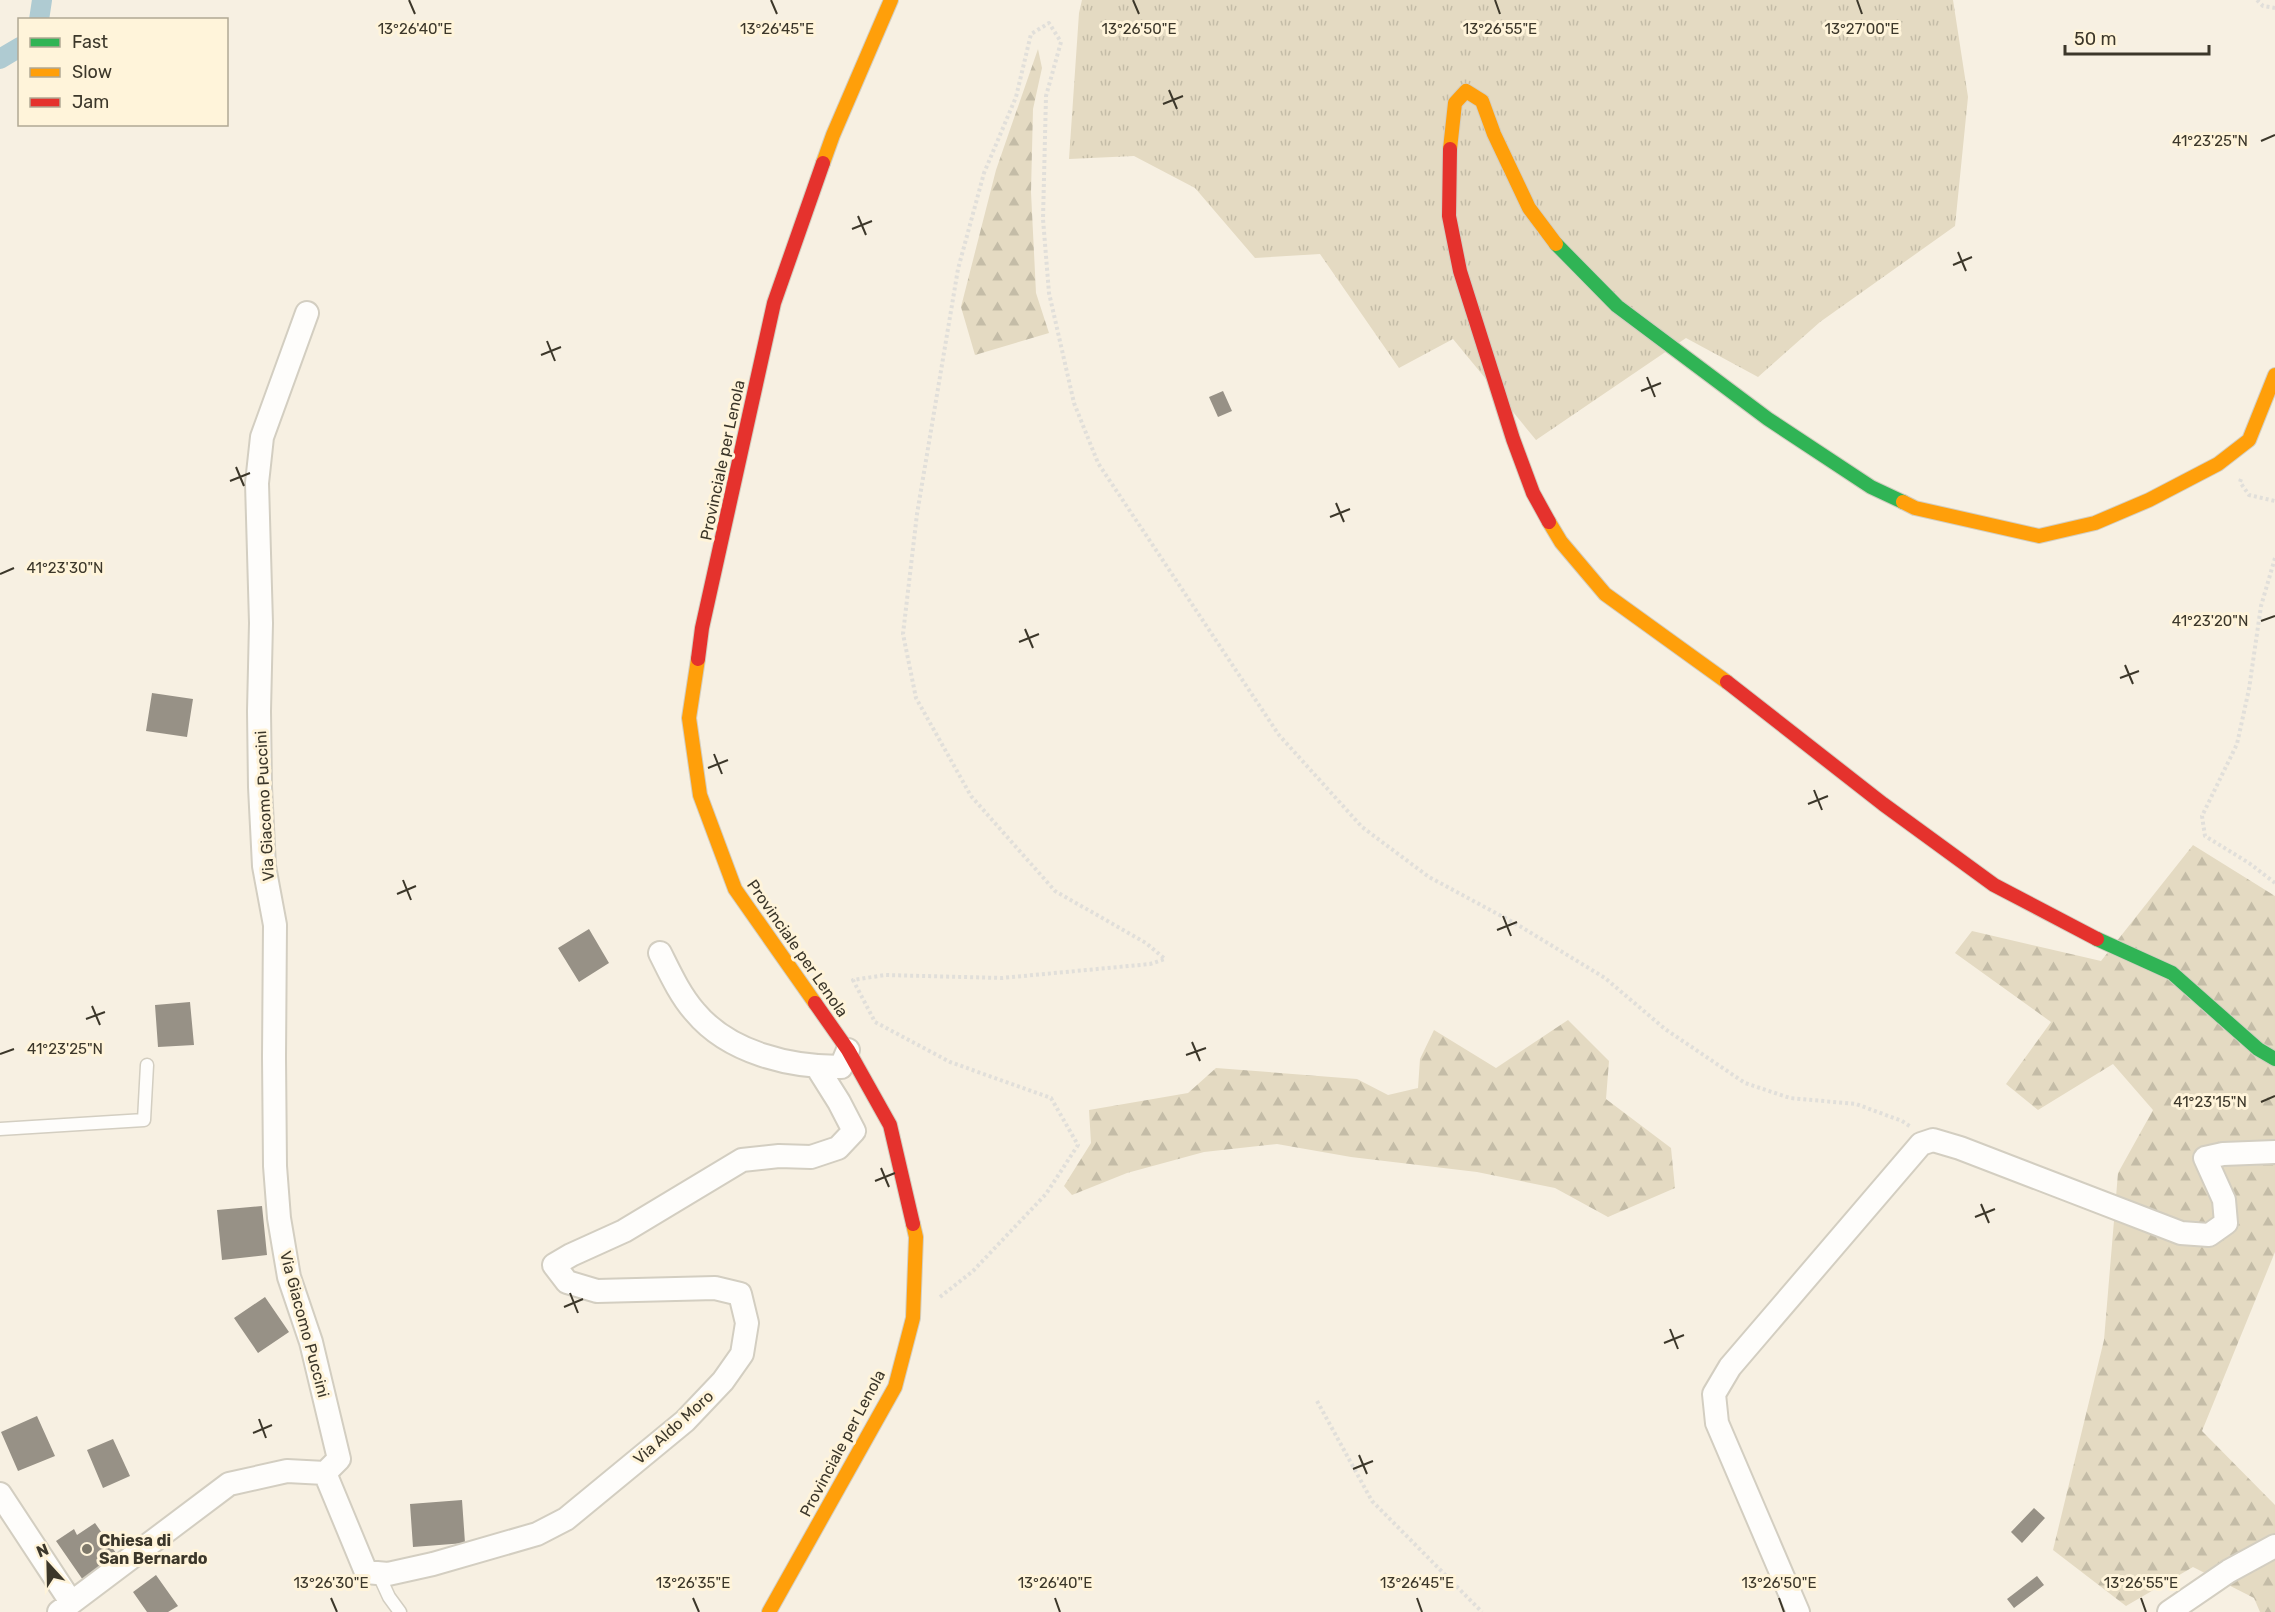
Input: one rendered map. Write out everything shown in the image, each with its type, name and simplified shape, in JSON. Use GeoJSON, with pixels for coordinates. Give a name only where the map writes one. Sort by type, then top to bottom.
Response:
{"type":"FeatureCollection","features":[{"type":"Feature","properties":{"kind":"street","name":"Provinciale per Lenola"},"geometry":{"type":"LineString","coordinates":[[769,1612],[895,1387],[914,1317],[916,1237],[890,1125],[848,1050],[735,889],[700,795],[689,718],[702,628],[774,303],[833,135],[891,0]]}},
{"type":"Feature","properties":{"kind":"street"},"geometry":{"type":"LineString","coordinates":[[2275,375],[2249,440],[2218,464],[2149,500],[2095,523],[2038,536],[1915,508],[1871,487],[1768,419],[1617,306],[1562,252],[1529,208],[1494,134],[1482,101],[1466,91],[1455,103],[1450,140],[1449,216],[1460,271],[1484,351],[1533,493],[1561,542],[1605,594],[1699,660],[1882,804],[1994,885],[2117,950],[2172,973],[2258,1049],[2275,1059]]}},
{"type":"Feature","properties":{"kind":"street","name":"Via Giacomo Puccini"},"geometry":{"type":"LineString","coordinates":[[307,313],[262,437],[257,483],[261,623],[258,711],[264,866],[275,925],[275,1166],[279,1218],[289,1277],[311,1342],[339,1460],[325,1473]]}},
{"type":"Feature","properties":{"kind":"street"},"geometry":{"type":"LineString","coordinates":[[660,953],[673,979],[695,1013],[732,1044],[775,1058],[817,1067],[841,1067],[848,1050]]}},
{"type":"Feature","properties":{"kind":"street","name":"Via Aldo Moro"},"geometry":{"type":"LineString","coordinates":[[378,1573],[388,1574],[434,1564],[537,1534],[566,1519],[685,1421],[723,1381],[742,1354],[747,1323],[740,1294],[714,1287],[597,1291],[567,1282],[554,1265],[624,1231],[742,1160],[778,1156],[811,1157],[838,1148],[854,1131],[817,1067]]}},
{"type":"Feature","properties":{"kind":"street"},"geometry":{"type":"LineString","coordinates":[[1797,1612],[1717,1423],[1714,1394],[1730,1367],[1921,1144],[1933,1140],[1960,1148],[2181,1233],[2209,1234],[2226,1222],[2224,1200],[2205,1158],[2223,1154],[2275,1152]]}},
{"type":"Feature","properties":{"kind":"street"},"geometry":{"type":"LineString","coordinates":[[0,1494],[65,1607],[229,1484],[288,1471],[325,1473],[366,1572],[378,1573]]}},
{"type":"Feature","properties":{"kind":"street"},"geometry":{"type":"LineString","coordinates":[[2169,1612],[2229,1571],[2275,1546]]}},
{"type":"Feature","properties":{"kind":"lane"},"geometry":{"type":"LineString","coordinates":[[0,1129],[144,1120],[147,1065]]}},
{"type":"Feature","properties":{"kind":"lane"},"geometry":{"type":"LineString","coordinates":[[378,1573],[389,1597],[400,1612]]}},
{"type":"Feature","properties":{"kind":"path"},"geometry":{"type":"LineString","coordinates":[[2257,0],[2263,6],[2275,8]]}},
{"type":"Feature","properties":{"kind":"path"},"geometry":{"type":"LineString","coordinates":[[939,1297],[973,1270],[1046,1194],[1078,1145],[1051,1098],[950,1062],[875,1022],[853,980],[885,975],[1002,978],[1150,964],[1165,959],[1146,943],[1055,891],[971,796],[916,698],[903,634],[917,513],[958,269],[984,173],[1016,97],[1031,34],[1049,22],[1061,42],[1046,96],[1042,219],[1049,293],[1074,403],[1098,463],[1278,735],[1362,827],[1429,877],[1518,925],[1605,978],[1665,1029],[1745,1083],[1790,1098],[1856,1104],[1902,1121],[1933,1140]]}},
{"type":"Feature","properties":{"kind":"path"},"geometry":{"type":"LineString","coordinates":[[2242,472],[2240,482],[2249,495],[2275,501]]}},
{"type":"Feature","properties":{"kind":"path"},"geometry":{"type":"LineString","coordinates":[[2275,558],[2261,606],[2249,689],[2237,744],[2202,816],[2205,836],[2275,882]]}},
{"type":"Feature","properties":{"kind":"path"},"geometry":{"type":"LineString","coordinates":[[1317,1401],[1372,1501],[1482,1612]]}},
{"type":"Feature","properties":{"kind":"green space"},"geometry":{"type":"Polygon","coordinates":[[[1082,0],[1953,0],[1968,97],[1955,226],[1820,322],[1758,377],[1686,338],[1536,440],[1453,339],[1399,368],[1320,254],[1255,258],[1195,188],[1134,156],[1069,159],[1079,13],[1082,0]]]}},
{"type":"Feature","properties":{"kind":"green space"},"geometry":{"type":"Polygon","coordinates":[[[1038,49],[1042,68],[1033,109],[1031,192],[1036,293],[1049,333],[975,355],[961,307],[996,170],[1038,49]]]}},
{"type":"Feature","properties":{"kind":"green space"},"geometry":{"type":"Polygon","coordinates":[[[2193,845],[2275,896],[2275,1252],[2202,1431],[2275,1505],[2275,1612],[2260,1612],[2254,1598],[2193,1567],[2126,1606],[2053,1550],[2104,1340],[2118,1173],[2153,1110],[2113,1064],[2038,1110],[2006,1084],[2051,1022],[1955,953],[1972,931],[2101,961],[2193,845]]]}},
{"type":"Feature","properties":{"kind":"green space"},"geometry":{"type":"Polygon","coordinates":[[[1568,1020],[1609,1061],[1606,1099],[1671,1148],[1675,1188],[1608,1217],[1555,1188],[1477,1172],[1351,1157],[1277,1144],[1204,1152],[1127,1173],[1072,1195],[1064,1186],[1091,1143],[1089,1110],[1188,1093],[1216,1068],[1357,1079],[1388,1095],[1418,1088],[1420,1059],[1434,1030],[1496,1068],[1568,1020]]]}},
{"type":"Feature","properties":{"kind":"building"},"geometry":{"type":"Polygon","coordinates":[[[1223,391],[1232,411],[1218,417],[1209,397],[1223,391]]]}},
{"type":"Feature","properties":{"kind":"building"},"geometry":{"type":"Polygon","coordinates":[[[152,693],[193,699],[187,737],[146,731],[152,693]]]}},
{"type":"Feature","properties":{"kind":"building"},"geometry":{"type":"Polygon","coordinates":[[[589,929],[609,963],[579,982],[558,948],[589,929]]]}},
{"type":"Feature","properties":{"kind":"building"},"geometry":{"type":"Polygon","coordinates":[[[190,1002],[194,1045],[158,1047],[155,1005],[190,1002]]]}},
{"type":"Feature","properties":{"kind":"building"},"geometry":{"type":"Polygon","coordinates":[[[262,1206],[267,1255],[222,1260],[217,1210],[262,1206]]]}},
{"type":"Feature","properties":{"kind":"building"},"geometry":{"type":"Polygon","coordinates":[[[265,1297],[289,1332],[258,1353],[234,1318],[265,1297]]]}},
{"type":"Feature","properties":{"kind":"building"},"geometry":{"type":"Polygon","coordinates":[[[37,1416],[55,1456],[18,1471],[1,1432],[37,1416]]]}},
{"type":"Feature","properties":{"kind":"building"},"geometry":{"type":"Polygon","coordinates":[[[113,1439],[130,1476],[103,1488],[87,1450],[113,1439]]]}},
{"type":"Feature","properties":{"kind":"building"},"geometry":{"type":"Polygon","coordinates":[[[462,1500],[465,1543],[413,1547],[410,1504],[462,1500]]]}},
{"type":"Feature","properties":{"kind":"building"},"geometry":{"type":"Polygon","coordinates":[[[2034,1508],[2045,1518],[2022,1543],[2011,1532],[2034,1508]]]}},
{"type":"Feature","properties":{"kind":"building","name":"Chiesa di San Bernardo"},"geometry":{"type":"Polygon","coordinates":[[[95,1523],[118,1556],[83,1580],[56,1541],[74,1529],[77,1535],[95,1523]]]}},
{"type":"Feature","properties":{"kind":"building"},"geometry":{"type":"Polygon","coordinates":[[[156,1575],[178,1606],[168,1612],[147,1612],[133,1592],[156,1575]]]}},
{"type":"Feature","properties":{"kind":"building"},"geometry":{"type":"Polygon","coordinates":[[[2037,1576],[2044,1585],[2014,1608],[2007,1599],[2037,1576]]]}},
{"type":"Feature","properties":{"kind":"waterway"},"geometry":{"type":"LineString","coordinates":[[39,18],[42,0]]}},
{"type":"Feature","properties":{"kind":"waterway"},"geometry":{"type":"LineString","coordinates":[[0,59],[18,48]]}},
{"type":"Feature","properties":{"kind":"traffic: fast"},"geometry":{"type":"LineString","coordinates":[[1556,244],[1617,306],[1768,419],[1871,487],[1903,502]]}},
{"type":"Feature","properties":{"kind":"traffic: fast"},"geometry":{"type":"LineString","coordinates":[[2097,939],[2172,973],[2258,1049],[2275,1059]]}},
{"type":"Feature","properties":{"kind":"traffic: slow"},"geometry":{"type":"LineString","coordinates":[[823,163],[891,0]]}},
{"type":"Feature","properties":{"kind":"traffic: slow"},"geometry":{"type":"LineString","coordinates":[[1450,149],[1455,103],[1466,91],[1482,101],[1494,134],[1529,208],[1556,244]]}},
{"type":"Feature","properties":{"kind":"traffic: slow"},"geometry":{"type":"LineString","coordinates":[[1903,502],[1915,508],[2039,536],[2095,523],[2149,500],[2218,464],[2249,440],[2275,375]]}},
{"type":"Feature","properties":{"kind":"traffic: slow"},"geometry":{"type":"LineString","coordinates":[[1549,522],[1561,542],[1605,594],[1727,682]]}},
{"type":"Feature","properties":{"kind":"traffic: slow"},"geometry":{"type":"LineString","coordinates":[[698,659],[689,718],[700,795],[735,889],[815,1003]]}},
{"type":"Feature","properties":{"kind":"traffic: slow"},"geometry":{"type":"LineString","coordinates":[[769,1612],[895,1387],[913,1318],[916,1237],[913,1224]]}},
{"type":"Feature","properties":{"kind":"traffic: jam"},"geometry":{"type":"LineString","coordinates":[[1450,149],[1449,216],[1460,271],[1513,439],[1533,493],[1549,522]]}},
{"type":"Feature","properties":{"kind":"traffic: jam"},"geometry":{"type":"LineString","coordinates":[[698,659],[702,628],[774,303],[823,163]]}},
{"type":"Feature","properties":{"kind":"traffic: jam"},"geometry":{"type":"LineString","coordinates":[[1727,682],[1883,804],[1994,885],[2097,939]]}},
{"type":"Feature","properties":{"kind":"traffic: jam"},"geometry":{"type":"LineString","coordinates":[[815,1003],[848,1050],[890,1125],[913,1224]]}},
{"type":"Feature","properties":{"kind":"place","name":"Chiesa di San Bernardo"},"geometry":{"type":"Point","coordinates":[87,1549]}}]}
